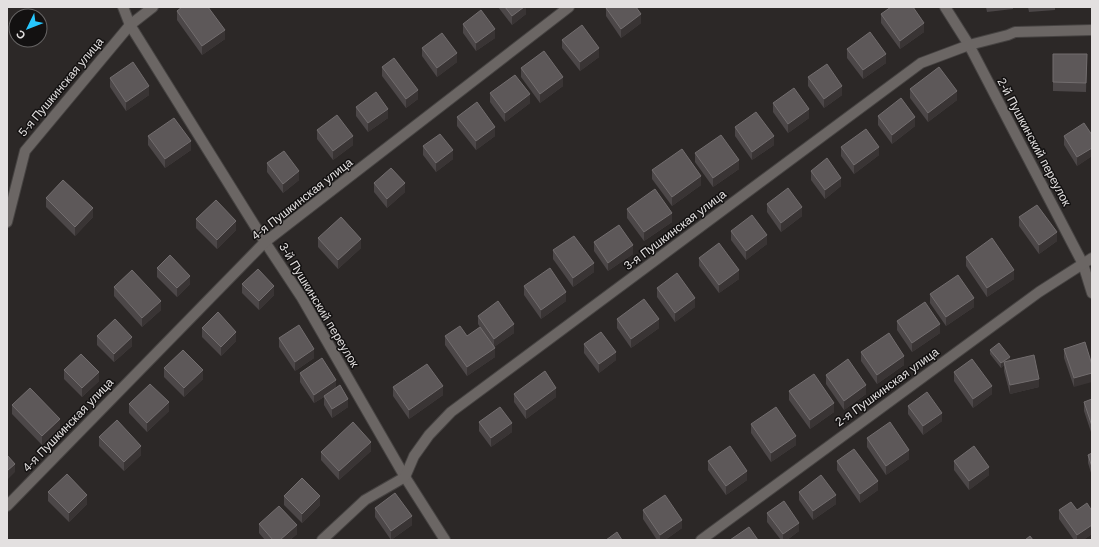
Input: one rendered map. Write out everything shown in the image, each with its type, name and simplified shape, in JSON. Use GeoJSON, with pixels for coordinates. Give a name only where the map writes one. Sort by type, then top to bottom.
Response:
{"type":"FeatureCollection","features":[{"type":"Feature","properties":{"kind":"street","name":"3-й Пушкинский переулок"},"geometry":{"type":"LineString","coordinates":[[123,7],[130,25],[265,242],[302,298],[405,477],[444,540]]}},
{"type":"Feature","properties":{"kind":"street","name":"5-я Пушкинская улица"},"geometry":{"type":"LineString","coordinates":[[7,222],[25,151],[130,25],[153,7]]}},
{"type":"Feature","properties":{"kind":"street","name":"4-я Пушкинская улица"},"geometry":{"type":"LineString","coordinates":[[7,506],[265,242],[569,7]]}},
{"type":"Feature","properties":{"kind":"street","name":"2-й Пушкинский переулок"},"geometry":{"type":"LineString","coordinates":[[945,7],[969,45],[1083,264],[1092,293]]}},
{"type":"Feature","properties":{"kind":"street","name":"3-я Пушкинская улица"},"geometry":{"type":"LineString","coordinates":[[405,477],[414,456],[429,435],[451,412],[921,63],[969,45],[1015,32],[1092,30]]}},
{"type":"Feature","properties":{"kind":"street","name":"2-я Пушкинская улица"},"geometry":{"type":"LineString","coordinates":[[700,540],[1039,292],[1092,258]]}},
{"type":"Feature","properties":{"kind":"street"},"geometry":{"type":"LineString","coordinates":[[322,540],[365,500],[405,477]]}},
{"type":"Feature","properties":{"kind":"building"},"geometry":{"type":"Polygon","coordinates":[[[182,7],[208,7],[225,30],[202,46],[177,11],[182,7]]]}},
{"type":"Feature","properties":{"kind":"building"},"geometry":{"type":"Polygon","coordinates":[[[505,7],[524,7],[512,16],[505,7]]]}},
{"type":"Feature","properties":{"kind":"building"},"geometry":{"type":"Polygon","coordinates":[[[606,7],[636,7],[641,14],[621,29],[606,7]]]}},
{"type":"Feature","properties":{"kind":"building"},"geometry":{"type":"Polygon","coordinates":[[[891,7],[913,7],[924,23],[900,41],[881,14],[891,7]]]}},
{"type":"Feature","properties":{"kind":"building"},"geometry":{"type":"Polygon","coordinates":[[[481,10],[495,29],[476,43],[463,24],[481,10]]]}},
{"type":"Feature","properties":{"kind":"building"},"geometry":{"type":"Polygon","coordinates":[[[582,25],[599,48],[580,62],[562,40],[582,25]]]}},
{"type":"Feature","properties":{"kind":"building"},"geometry":{"type":"Polygon","coordinates":[[[870,32],[886,54],[863,70],[847,49],[870,32]]]}},
{"type":"Feature","properties":{"kind":"building"},"geometry":{"type":"Polygon","coordinates":[[[442,33],[457,53],[437,68],[422,48],[442,33]]]}},
{"type":"Feature","properties":{"kind":"building"},"geometry":{"type":"Polygon","coordinates":[[[544,51],[563,77],[540,94],[521,68],[544,51]]]}},
{"type":"Feature","properties":{"kind":"building"},"geometry":{"type":"Polygon","coordinates":[[[1053,54],[1087,54],[1086,83],[1053,82],[1053,54]]]}},
{"type":"Feature","properties":{"kind":"building"},"geometry":{"type":"Polygon","coordinates":[[[394,58],[418,90],[406,99],[382,67],[394,58]]]}},
{"type":"Feature","properties":{"kind":"building"},"geometry":{"type":"Polygon","coordinates":[[[133,62],[149,86],[126,102],[110,78],[133,62]]]}},
{"type":"Feature","properties":{"kind":"building"},"geometry":{"type":"Polygon","coordinates":[[[827,64],[842,86],[824,99],[808,77],[827,64]]]}},
{"type":"Feature","properties":{"kind":"building"},"geometry":{"type":"Polygon","coordinates":[[[939,67],[957,91],[928,113],[910,89],[939,67]]]}},
{"type":"Feature","properties":{"kind":"building"},"geometry":{"type":"Polygon","coordinates":[[[515,75],[530,94],[505,113],[490,93],[515,75]]]}},
{"type":"Feature","properties":{"kind":"building"},"geometry":{"type":"Polygon","coordinates":[[[794,88],[809,109],[788,124],[773,103],[794,88]]]}},
{"type":"Feature","properties":{"kind":"building"},"geometry":{"type":"Polygon","coordinates":[[[376,92],[388,109],[368,123],[356,107],[376,92]]]}},
{"type":"Feature","properties":{"kind":"building"},"geometry":{"type":"Polygon","coordinates":[[[901,98],[915,117],[892,135],[878,116],[901,98]]]}},
{"type":"Feature","properties":{"kind":"building"},"geometry":{"type":"Polygon","coordinates":[[[477,102],[495,127],[476,141],[457,117],[477,102]]]}},
{"type":"Feature","properties":{"kind":"building"},"geometry":{"type":"Polygon","coordinates":[[[756,112],[774,136],[752,152],[735,127],[756,112]]]}},
{"type":"Feature","properties":{"kind":"building"},"geometry":{"type":"Polygon","coordinates":[[[337,115],[353,136],[333,151],[317,130],[337,115]]]}},
{"type":"Feature","properties":{"kind":"building"},"geometry":{"type":"Polygon","coordinates":[[[174,118],[191,141],[165,159],[148,136],[174,118]]]}},
{"type":"Feature","properties":{"kind":"building"},"geometry":{"type":"Polygon","coordinates":[[[1084,123],[1092,135],[1092,148],[1077,157],[1064,136],[1084,123]]]}},
{"type":"Feature","properties":{"kind":"building"},"geometry":{"type":"Polygon","coordinates":[[[866,129],[879,147],[854,165],[841,147],[866,129]]]}},
{"type":"Feature","properties":{"kind":"building"},"geometry":{"type":"Polygon","coordinates":[[[440,134],[453,150],[436,163],[423,146],[440,134]]]}},
{"type":"Feature","properties":{"kind":"building"},"geometry":{"type":"Polygon","coordinates":[[[721,135],[739,160],[713,178],[695,153],[721,135]]]}},
{"type":"Feature","properties":{"kind":"building"},"geometry":{"type":"Polygon","coordinates":[[[682,149],[701,176],[672,197],[652,170],[682,149]]]}},
{"type":"Feature","properties":{"kind":"building"},"geometry":{"type":"Polygon","coordinates":[[[284,151],[299,171],[283,184],[267,163],[284,151]]]}},
{"type":"Feature","properties":{"kind":"building"},"geometry":{"type":"Polygon","coordinates":[[[827,158],[841,178],[825,190],[811,171],[827,158]]]}},
{"type":"Feature","properties":{"kind":"building"},"geometry":{"type":"Polygon","coordinates":[[[391,168],[405,183],[387,199],[374,183],[391,168]]]}},
{"type":"Feature","properties":{"kind":"building"},"geometry":{"type":"Polygon","coordinates":[[[63,180],[93,208],[75,227],[46,198],[63,180]]]}},
{"type":"Feature","properties":{"kind":"building"},"geometry":{"type":"Polygon","coordinates":[[[788,188],[802,207],[781,223],[767,204],[788,188]]]}},
{"type":"Feature","properties":{"kind":"building"},"geometry":{"type":"Polygon","coordinates":[[[655,189],[672,213],[644,232],[627,209],[655,189]]]}},
{"type":"Feature","properties":{"kind":"building"},"geometry":{"type":"Polygon","coordinates":[[[216,200],[236,221],[217,240],[196,219],[216,200]]]}},
{"type":"Feature","properties":{"kind":"building"},"geometry":{"type":"Polygon","coordinates":[[[1037,205],[1057,232],[1039,245],[1019,217],[1037,205]]]}},
{"type":"Feature","properties":{"kind":"building"},"geometry":{"type":"Polygon","coordinates":[[[752,215],[767,235],[746,251],[731,231],[752,215]]]}},
{"type":"Feature","properties":{"kind":"building"},"geometry":{"type":"Polygon","coordinates":[[[341,217],[361,239],[338,260],[318,238],[341,217]]]}},
{"type":"Feature","properties":{"kind":"building"},"geometry":{"type":"Polygon","coordinates":[[[619,225],[633,245],[608,263],[594,242],[619,225]]]}},
{"type":"Feature","properties":{"kind":"building"},"geometry":{"type":"Polygon","coordinates":[[[574,236],[594,263],[573,278],[553,250],[574,236]]]}},
{"type":"Feature","properties":{"kind":"building"},"geometry":{"type":"Polygon","coordinates":[[[992,238],[1014,270],[987,288],[966,257],[992,238]]]}},
{"type":"Feature","properties":{"kind":"building"},"geometry":{"type":"Polygon","coordinates":[[[719,243],[739,270],[719,285],[699,258],[719,243]]]}},
{"type":"Feature","properties":{"kind":"building"},"geometry":{"type":"Polygon","coordinates":[[[170,255],[190,276],[177,288],[157,268],[170,255]]]}},
{"type":"Feature","properties":{"kind":"building"},"geometry":{"type":"Polygon","coordinates":[[[550,268],[566,292],[541,310],[524,286],[550,268]]]}},
{"type":"Feature","properties":{"kind":"building"},"geometry":{"type":"Polygon","coordinates":[[[258,269],[274,286],[259,301],[242,284],[258,269]]]}},
{"type":"Feature","properties":{"kind":"building"},"geometry":{"type":"Polygon","coordinates":[[[132,270],[161,301],[142,318],[114,287],[132,270]]]}},
{"type":"Feature","properties":{"kind":"building"},"geometry":{"type":"Polygon","coordinates":[[[677,273],[695,298],[675,313],[657,288],[677,273]]]}},
{"type":"Feature","properties":{"kind":"building"},"geometry":{"type":"Polygon","coordinates":[[[958,275],[974,298],[946,317],[930,294],[958,275]]]}},
{"type":"Feature","properties":{"kind":"building"},"geometry":{"type":"Polygon","coordinates":[[[644,299],[659,319],[631,339],[617,319],[644,299]]]}},
{"type":"Feature","properties":{"kind":"building"},"geometry":{"type":"Polygon","coordinates":[[[498,301],[514,324],[494,339],[478,316],[498,301]]]}},
{"type":"Feature","properties":{"kind":"building"},"geometry":{"type":"Polygon","coordinates":[[[925,302],[940,324],[912,343],[897,321],[925,302]]]}},
{"type":"Feature","properties":{"kind":"building"},"geometry":{"type":"Polygon","coordinates":[[[218,312],[236,332],[221,347],[202,328],[218,312]]]}},
{"type":"Feature","properties":{"kind":"building"},"geometry":{"type":"Polygon","coordinates":[[[115,319],[132,337],[114,354],[97,336],[115,319]]]}},
{"type":"Feature","properties":{"kind":"building"},"geometry":{"type":"Polygon","coordinates":[[[299,325],[314,349],[295,362],[279,338],[299,325]]]}},
{"type":"Feature","properties":{"kind":"building"},"geometry":{"type":"Polygon","coordinates":[[[460,326],[467,336],[480,327],[495,348],[467,367],[445,336],[460,326]]]}},
{"type":"Feature","properties":{"kind":"building"},"geometry":{"type":"Polygon","coordinates":[[[601,332],[616,352],[599,364],[584,344],[601,332]]]}},
{"type":"Feature","properties":{"kind":"building"},"geometry":{"type":"Polygon","coordinates":[[[889,333],[904,356],[877,375],[861,352],[889,333]]]}},
{"type":"Feature","properties":{"kind":"building"},"geometry":{"type":"Polygon","coordinates":[[[1085,342],[1092,365],[1092,373],[1074,378],[1064,349],[1085,342]]]}},
{"type":"Feature","properties":{"kind":"building"},"geometry":{"type":"Polygon","coordinates":[[[999,343],[1010,357],[1001,363],[990,350],[999,343]]]}},
{"type":"Feature","properties":{"kind":"building"},"geometry":{"type":"Polygon","coordinates":[[[183,350],[203,370],[184,388],[164,368],[183,350]]]}},
{"type":"Feature","properties":{"kind":"building"},"geometry":{"type":"Polygon","coordinates":[[[81,354],[99,372],[82,388],[64,370],[81,354]]]}},
{"type":"Feature","properties":{"kind":"building"},"geometry":{"type":"Polygon","coordinates":[[[1034,355],[1039,379],[1010,385],[1004,362],[1034,355]]]}},
{"type":"Feature","properties":{"kind":"building"},"geometry":{"type":"Polygon","coordinates":[[[322,358],[336,380],[314,395],[300,373],[322,358]]]}},
{"type":"Feature","properties":{"kind":"building"},"geometry":{"type":"Polygon","coordinates":[[[848,359],[866,385],[844,401],[826,375],[848,359]]]}},
{"type":"Feature","properties":{"kind":"building"},"geometry":{"type":"Polygon","coordinates":[[[972,359],[992,386],[973,399],[954,372],[972,359]]]}},
{"type":"Feature","properties":{"kind":"building"},"geometry":{"type":"Polygon","coordinates":[[[427,364],[443,386],[409,410],[393,387],[427,364]]]}},
{"type":"Feature","properties":{"kind":"building"},"geometry":{"type":"Polygon","coordinates":[[[545,371],[556,388],[526,410],[514,394],[545,371]]]}},
{"type":"Feature","properties":{"kind":"building"},"geometry":{"type":"Polygon","coordinates":[[[814,374],[834,403],[810,420],[789,391],[814,374]]]}},
{"type":"Feature","properties":{"kind":"building"},"geometry":{"type":"Polygon","coordinates":[[[150,384],[169,402],[147,423],[129,404],[150,384]]]}},
{"type":"Feature","properties":{"kind":"building"},"geometry":{"type":"Polygon","coordinates":[[[340,385],[348,399],[332,409],[324,396],[340,385]]]}},
{"type":"Feature","properties":{"kind":"building"},"geometry":{"type":"Polygon","coordinates":[[[30,388],[60,419],[42,436],[12,405],[30,388]]]}},
{"type":"Feature","properties":{"kind":"building"},"geometry":{"type":"Polygon","coordinates":[[[927,392],[942,413],[923,426],[908,406],[927,392]]]}},
{"type":"Feature","properties":{"kind":"building"},"geometry":{"type":"Polygon","coordinates":[[[1092,399],[1092,426],[1084,402],[1092,399]]]}},
{"type":"Feature","properties":{"kind":"building"},"geometry":{"type":"Polygon","coordinates":[[[500,407],[512,423],[491,438],[479,422],[500,407]]]}},
{"type":"Feature","properties":{"kind":"building"},"geometry":{"type":"Polygon","coordinates":[[[776,407],[796,436],[771,453],[751,424],[776,407]]]}},
{"type":"Feature","properties":{"kind":"building"},"geometry":{"type":"Polygon","coordinates":[[[117,420],[141,446],[124,462],[99,437],[117,420]]]}},
{"type":"Feature","properties":{"kind":"building"},"geometry":{"type":"Polygon","coordinates":[[[353,422],[371,442],[339,471],[321,452],[353,422]]]}},
{"type":"Feature","properties":{"kind":"building"},"geometry":{"type":"Polygon","coordinates":[[[890,422],[909,450],[886,466],[867,438],[890,422]]]}},
{"type":"Feature","properties":{"kind":"building"},"geometry":{"type":"Polygon","coordinates":[[[730,446],[747,471],[726,486],[708,461],[730,446]]]}},
{"type":"Feature","properties":{"kind":"building"},"geometry":{"type":"Polygon","coordinates":[[[974,446],[989,467],[969,481],[954,461],[974,446]]]}},
{"type":"Feature","properties":{"kind":"building"},"geometry":{"type":"Polygon","coordinates":[[[854,449],[878,481],[860,494],[837,461],[854,449]]]}},
{"type":"Feature","properties":{"kind":"building"},"geometry":{"type":"Polygon","coordinates":[[[1092,453],[1092,467],[1088,455],[1092,453]]]}},
{"type":"Feature","properties":{"kind":"building"},"geometry":{"type":"Polygon","coordinates":[[[7,455],[15,464],[7,471],[7,455]]]}},
{"type":"Feature","properties":{"kind":"building"},"geometry":{"type":"Polygon","coordinates":[[[67,474],[87,495],[69,513],[48,492],[67,474]]]}},
{"type":"Feature","properties":{"kind":"building"},"geometry":{"type":"Polygon","coordinates":[[[821,475],[836,495],[813,511],[799,492],[821,475]]]}},
{"type":"Feature","properties":{"kind":"building"},"geometry":{"type":"Polygon","coordinates":[[[302,478],[320,496],[302,514],[284,496],[302,478]]]}},
{"type":"Feature","properties":{"kind":"building"},"geometry":{"type":"Polygon","coordinates":[[[395,493],[412,516],[391,531],[375,508],[395,493]]]}},
{"type":"Feature","properties":{"kind":"building"},"geometry":{"type":"Polygon","coordinates":[[[665,495],[682,520],[660,535],[643,510],[665,495]]]}},
{"type":"Feature","properties":{"kind":"building"},"geometry":{"type":"Polygon","coordinates":[[[784,501],[799,523],[783,534],[767,513],[784,501]]]}},
{"type":"Feature","properties":{"kind":"building"},"geometry":{"type":"Polygon","coordinates":[[[1071,502],[1077,510],[1087,503],[1092,511],[1092,525],[1077,535],[1059,510],[1071,502]]]}},
{"type":"Feature","properties":{"kind":"building"},"geometry":{"type":"Polygon","coordinates":[[[279,506],[297,525],[280,540],[273,540],[259,524],[279,506]]]}},
{"type":"Feature","properties":{"kind":"building"},"geometry":{"type":"Polygon","coordinates":[[[749,527],[758,540],[730,540],[749,527]]]}},
{"type":"Feature","properties":{"kind":"building"},"geometry":{"type":"Polygon","coordinates":[[[617,532],[622,540],[606,540],[617,532]]]}},
{"type":"Feature","properties":{"kind":"building"},"geometry":{"type":"Polygon","coordinates":[[[1030,536],[1033,540],[1025,540],[1030,536]]]}}]}
